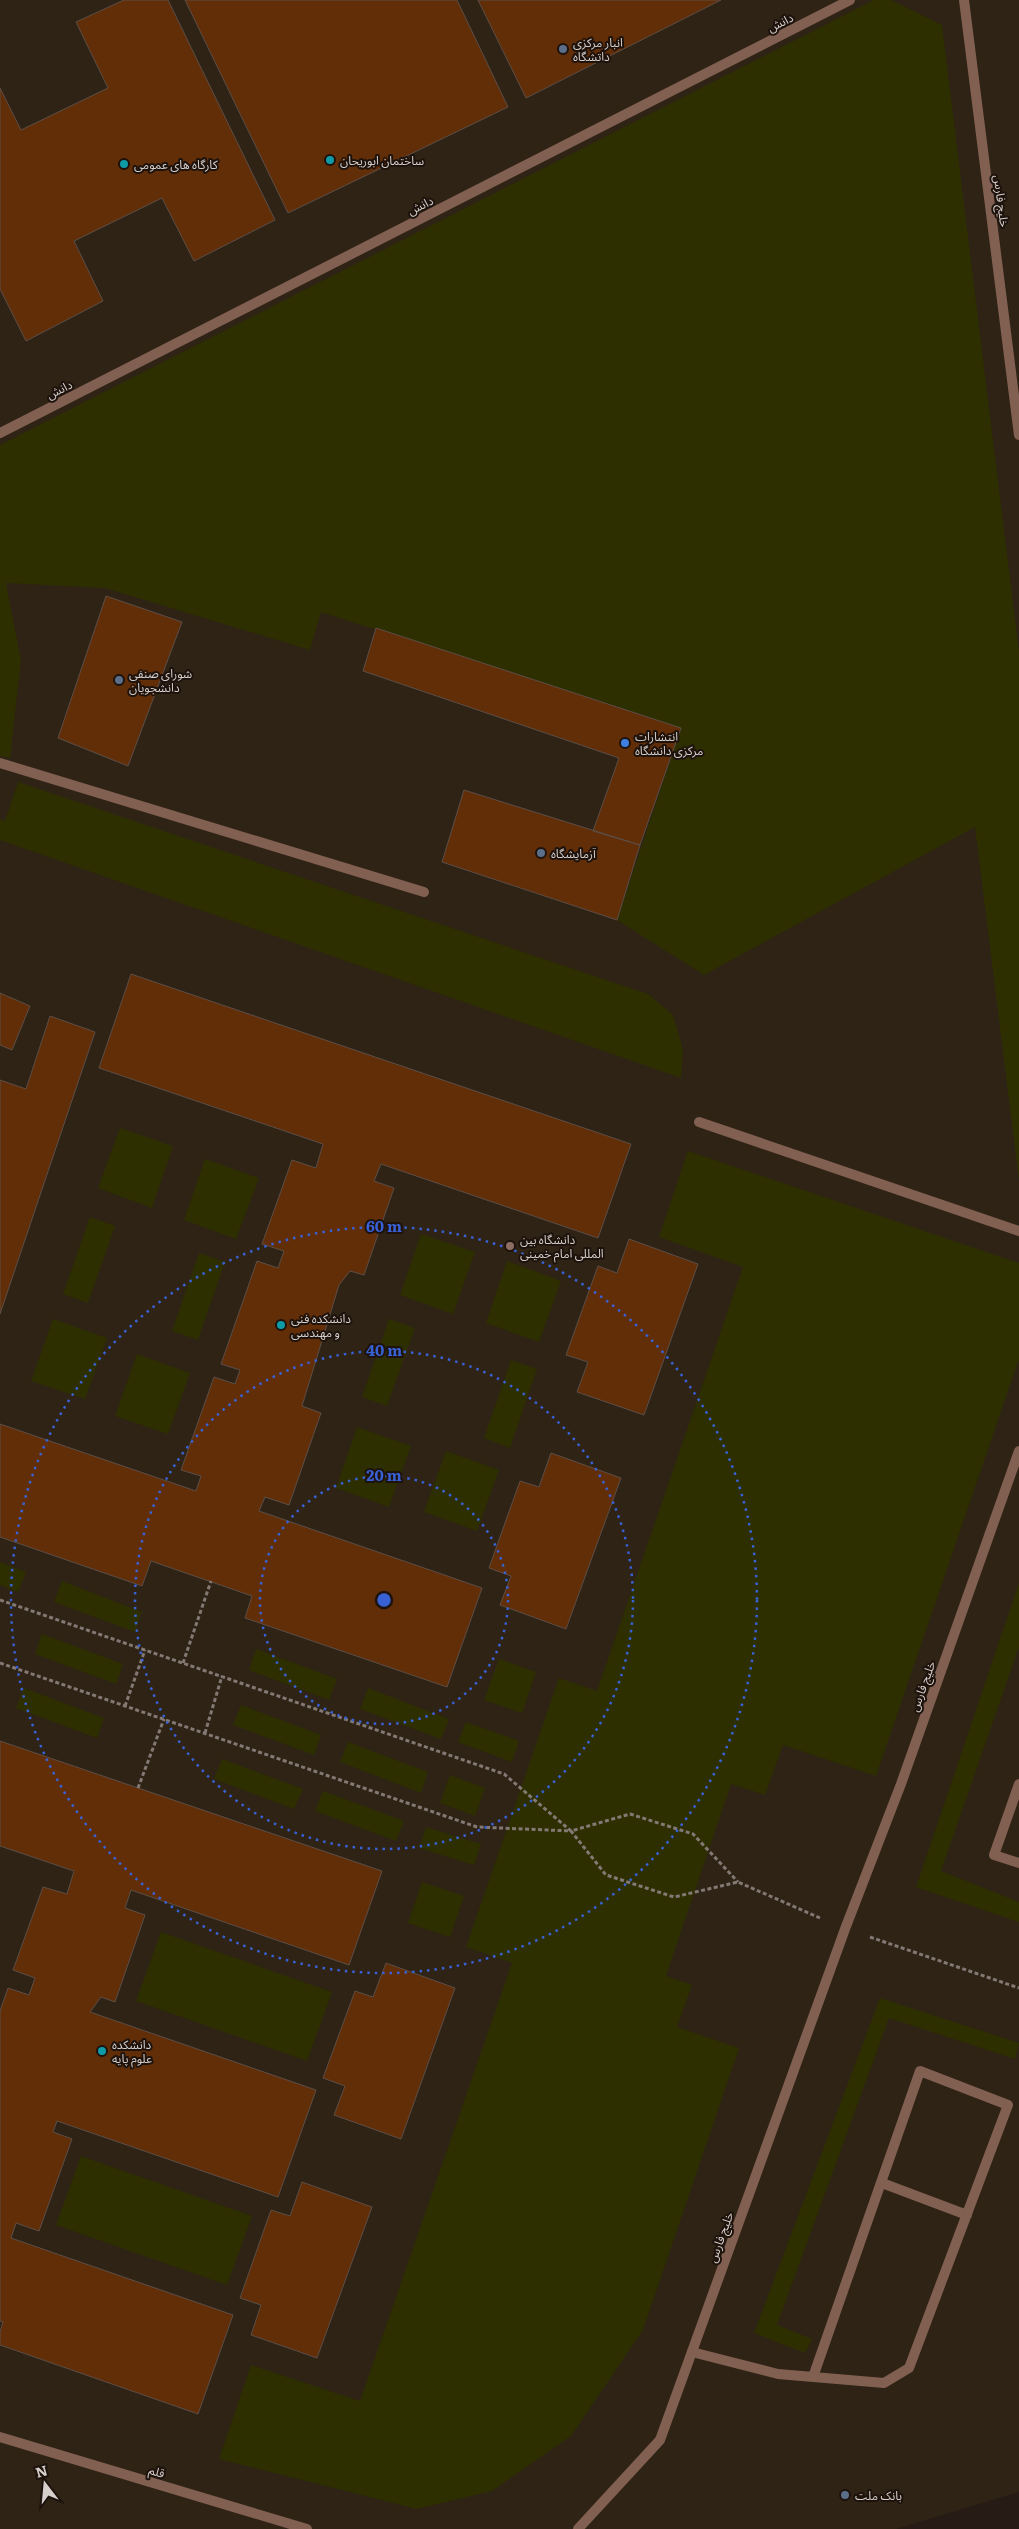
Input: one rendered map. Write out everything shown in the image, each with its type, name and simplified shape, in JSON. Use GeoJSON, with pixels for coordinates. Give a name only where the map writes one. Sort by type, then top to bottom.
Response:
{"type":"FeatureCollection","features":[{"type":"Feature","properties":{"kind":"street","name":"دانش"},"geometry":{"type":"LineString","coordinates":[[0,433],[850,0]]}},
{"type":"Feature","properties":{"kind":"street","name":"خلیج فارس"},"geometry":{"type":"LineString","coordinates":[[964,0],[1019,435]]}},
{"type":"Feature","properties":{"kind":"street"},"geometry":{"type":"LineString","coordinates":[[0,763],[424,892]]}},
{"type":"Feature","properties":{"kind":"street"},"geometry":{"type":"LineString","coordinates":[[699,1122],[1019,1230]]}},
{"type":"Feature","properties":{"kind":"street","name":"خلیج فارس"},"geometry":{"type":"LineString","coordinates":[[578,2529],[660,2440],[845,1929],[901,1784],[1019,1451]]}},
{"type":"Feature","properties":{"kind":"street"},"geometry":{"type":"LineString","coordinates":[[1019,1784],[994,1855],[1019,1863]]}},
{"type":"Feature","properties":{"kind":"street"},"geometry":{"type":"LineString","coordinates":[[692,2352],[778,2374],[813,2377],[884,2383],[910,2368],[1008,2105],[920,2072],[813,2377]]}},
{"type":"Feature","properties":{"kind":"street"},"geometry":{"type":"LineString","coordinates":[[882,2183],[967,2215]]}},
{"type":"Feature","properties":{"kind":"street","name":"قلم"},"geometry":{"type":"LineString","coordinates":[[0,2437],[306,2529]]}},
{"type":"Feature","properties":{"kind":"path"},"geometry":{"type":"LineString","coordinates":[[183,1663],[211,1581]]}},
{"type":"Feature","properties":{"kind":"path"},"geometry":{"type":"LineString","coordinates":[[0,1600],[504,1774],[571,1830],[606,1875],[674,1897],[738,1882]]}},
{"type":"Feature","properties":{"kind":"path"},"geometry":{"type":"LineString","coordinates":[[125,1706],[145,1650]]}},
{"type":"Feature","properties":{"kind":"path"},"geometry":{"type":"LineString","coordinates":[[0,1662],[477,1827],[571,1830],[630,1814],[693,1834],[738,1882],[845,1929],[1019,1988]]}},
{"type":"Feature","properties":{"kind":"path"},"geometry":{"type":"LineString","coordinates":[[205,1733],[222,1676]]}},
{"type":"Feature","properties":{"kind":"path"},"geometry":{"type":"LineString","coordinates":[[138,1788],[164,1719]]}},
{"type":"Feature","properties":{"kind":"shaded area","name":"دانشگاه بین المللی امام خمینی"},"geometry":{"type":"Polygon","coordinates":[[[0,0],[1019,0],[1019,2492],[896,2529],[0,2529],[0,0]]]}},
{"type":"Feature","properties":{"kind":"shaded area"},"geometry":{"type":"Polygon","coordinates":[[[874,0],[891,0],[942,25],[1019,652],[1019,1180],[975,827],[704,975],[617,920],[681,728],[321,612],[310,650],[105,588],[6,583],[21,661],[10,758],[0,756],[0,445],[874,0]]]}},
{"type":"Feature","properties":{"kind":"shaded area"},"geometry":{"type":"Polygon","coordinates":[[[18,782],[648,994],[673,1015],[683,1050],[681,1078],[0,840],[0,819],[5,821],[18,782]]]}},
{"type":"Feature","properties":{"kind":"shaded area"},"geometry":{"type":"Polygon","coordinates":[[[120,1128],[173,1146],[152,1208],[98,1188],[120,1128]]]}},
{"type":"Feature","properties":{"kind":"shaded area"},"geometry":{"type":"Polygon","coordinates":[[[688,1151],[1019,1263],[1019,1359],[876,1776],[783,1745],[765,1795],[731,1784],[666,1976],[692,1985],[677,2027],[739,2048],[643,2330],[571,2436],[492,2491],[417,2509],[219,2459],[251,2365],[360,2401],[512,1963],[466,1947],[559,1678],[597,1691],[743,1267],[659,1237],[688,1151]]]}},
{"type":"Feature","properties":{"kind":"shaded area"},"geometry":{"type":"Polygon","coordinates":[[[205,1159],[259,1178],[236,1239],[184,1220],[205,1159]]]}},
{"type":"Feature","properties":{"kind":"shaded area"},"geometry":{"type":"Polygon","coordinates":[[[90,1217],[115,1226],[88,1303],[63,1294],[90,1217]]]}},
{"type":"Feature","properties":{"kind":"shaded area"},"geometry":{"type":"Polygon","coordinates":[[[421,1234],[475,1252],[453,1314],[400,1295],[421,1234]]]}},
{"type":"Feature","properties":{"kind":"shaded area"},"geometry":{"type":"Polygon","coordinates":[[[199,1253],[225,1262],[198,1340],[172,1331],[199,1253]]]}},
{"type":"Feature","properties":{"kind":"shaded area"},"geometry":{"type":"Polygon","coordinates":[[[507,1261],[561,1281],[539,1342],[486,1323],[507,1261]]]}},
{"type":"Feature","properties":{"kind":"shaded area"},"geometry":{"type":"Polygon","coordinates":[[[53,1319],[107,1338],[85,1399],[31,1381],[53,1319]]]}},
{"type":"Feature","properties":{"kind":"shaded area"},"geometry":{"type":"Polygon","coordinates":[[[389,1319],[415,1328],[387,1406],[362,1397],[389,1319]]]}},
{"type":"Feature","properties":{"kind":"shaded area"},"geometry":{"type":"Polygon","coordinates":[[[137,1354],[190,1373],[168,1434],[115,1416],[137,1354]]]}},
{"type":"Feature","properties":{"kind":"shaded area"},"geometry":{"type":"Polygon","coordinates":[[[511,1360],[537,1369],[510,1448],[484,1438],[511,1360]]]}},
{"type":"Feature","properties":{"kind":"shaded area"},"geometry":{"type":"Polygon","coordinates":[[[357,1427],[411,1446],[389,1507],[336,1488],[357,1427]]]}},
{"type":"Feature","properties":{"kind":"shaded area"},"geometry":{"type":"Polygon","coordinates":[[[446,1451],[499,1470],[477,1531],[424,1512],[446,1451]]]}},
{"type":"Feature","properties":{"kind":"shaded area"},"geometry":{"type":"Polygon","coordinates":[[[0,1562],[26,1572],[18,1592],[0,1585],[0,1562]]]}},
{"type":"Feature","properties":{"kind":"shaded area"},"geometry":{"type":"Polygon","coordinates":[[[62,1581],[142,1612],[135,1632],[54,1602],[62,1581]]]}},
{"type":"Feature","properties":{"kind":"shaded area"},"geometry":{"type":"Polygon","coordinates":[[[1019,1583],[1019,1647],[941,1871],[1019,1902],[1019,1922],[916,1887],[1019,1583]]]}},
{"type":"Feature","properties":{"kind":"shaded area"},"geometry":{"type":"Polygon","coordinates":[[[42,1634],[123,1664],[116,1684],[35,1654],[42,1634]]]}},
{"type":"Feature","properties":{"kind":"shaded area"},"geometry":{"type":"Polygon","coordinates":[[[256,1649],[337,1679],[329,1700],[249,1670],[256,1649]]]}},
{"type":"Feature","properties":{"kind":"shaded area"},"geometry":{"type":"Polygon","coordinates":[[[499,1659],[536,1672],[522,1713],[484,1700],[499,1659]]]}},
{"type":"Feature","properties":{"kind":"shaded area"},"geometry":{"type":"Polygon","coordinates":[[[24,1688],[104,1718],[97,1738],[16,1708],[24,1688]]]}},
{"type":"Feature","properties":{"kind":"shaded area"},"geometry":{"type":"Polygon","coordinates":[[[368,1688],[449,1719],[441,1739],[360,1709],[368,1688]]]}},
{"type":"Feature","properties":{"kind":"shaded area"},"geometry":{"type":"Polygon","coordinates":[[[241,1705],[321,1735],[314,1755],[233,1725],[241,1705]]]}},
{"type":"Feature","properties":{"kind":"shaded area"},"geometry":{"type":"Polygon","coordinates":[[[466,1722],[519,1741],[512,1762],[458,1742],[466,1722]]]}},
{"type":"Feature","properties":{"kind":"shaded area"},"geometry":{"type":"Polygon","coordinates":[[[348,1742],[428,1772],[421,1793],[340,1762],[348,1742]]]}},
{"type":"Feature","properties":{"kind":"shaded area"},"geometry":{"type":"Polygon","coordinates":[[[222,1759],[303,1789],[294,1809],[214,1779],[222,1759]]]}},
{"type":"Feature","properties":{"kind":"shaded area"},"geometry":{"type":"Polygon","coordinates":[[[450,1775],[485,1788],[475,1816],[440,1803],[450,1775]]]}},
{"type":"Feature","properties":{"kind":"shaded area"},"geometry":{"type":"Polygon","coordinates":[[[323,1791],[404,1821],[396,1841],[315,1811],[323,1791]]]}},
{"type":"Feature","properties":{"kind":"shaded area"},"geometry":{"type":"Polygon","coordinates":[[[426,1827],[481,1844],[474,1865],[419,1848],[426,1827]]]}},
{"type":"Feature","properties":{"kind":"shaded area"},"geometry":{"type":"Polygon","coordinates":[[[422,1882],[464,1896],[450,1937],[408,1923],[422,1882]]]}},
{"type":"Feature","properties":{"kind":"shaded area"},"geometry":{"type":"Polygon","coordinates":[[[161,1932],[332,1992],[307,2061],[136,2001],[161,1932]]]}},
{"type":"Feature","properties":{"kind":"shaded area"},"geometry":{"type":"Polygon","coordinates":[[[880,1998],[1019,2043],[1015,2059],[889,2018],[777,2325],[812,2339],[805,2353],[754,2333],[880,1998]]]}},
{"type":"Feature","properties":{"kind":"shaded area"},"geometry":{"type":"Polygon","coordinates":[[[81,2156],[252,2216],[227,2285],[56,2225],[81,2156]]]}},
{"type":"Feature","properties":{"kind":"building","name":"کارگاه های عمومی"},"geometry":{"type":"Polygon","coordinates":[[[124,0],[168,0],[275,220],[194,261],[162,198],[74,241],[103,301],[26,341],[0,289],[0,88],[21,130],[108,88],[76,22],[124,0]]]}},
{"type":"Feature","properties":{"kind":"building","name":"ساختمان ابوریحان"},"geometry":{"type":"Polygon","coordinates":[[[185,0],[457,0],[508,107],[288,213],[185,0]]]}},
{"type":"Feature","properties":{"kind":"building","name":"انبار مرکزی داتشگاه"},"geometry":{"type":"Polygon","coordinates":[[[478,0],[721,0],[526,98],[478,0]]]}},
{"type":"Feature","properties":{"kind":"building","name":"شورای صنفی دانشجویان"},"geometry":{"type":"Polygon","coordinates":[[[106,596],[182,622],[128,766],[58,738],[106,596]]]}},
{"type":"Feature","properties":{"kind":"building","name":"انتشارات مرکزی دانشگاه"},"geometry":{"type":"Polygon","coordinates":[[[376,628],[681,728],[640,845],[593,831],[619,758],[363,671],[376,628]]]}},
{"type":"Feature","properties":{"kind":"building","name":"آزمایشگاه"},"geometry":{"type":"Polygon","coordinates":[[[464,790],[640,845],[617,920],[442,862],[464,790]]]}},
{"type":"Feature","properties":{"kind":"building","name":"دانشکده فنی و مهندسی"},"geometry":{"type":"Polygon","coordinates":[[[131,974],[631,1144],[598,1238],[381,1164],[374,1181],[394,1188],[364,1275],[350,1271],[339,1285],[302,1406],[321,1413],[289,1505],[265,1497],[259,1511],[482,1588],[447,1687],[245,1618],[252,1596],[151,1561],[142,1586],[0,1537],[0,1424],[196,1491],[201,1476],[181,1470],[214,1377],[235,1384],[240,1370],[221,1364],[257,1261],[278,1268],[284,1251],[262,1244],[292,1160],[316,1168],[323,1144],[99,1068],[131,974]]]}},
{"type":"Feature","properties":{"kind":"building"},"geometry":{"type":"Polygon","coordinates":[[[0,993],[30,1006],[12,1050],[0,1045],[0,993]]]}},
{"type":"Feature","properties":{"kind":"building"},"geometry":{"type":"Polygon","coordinates":[[[50,1016],[95,1032],[0,1314],[0,1080],[26,1089],[50,1016]]]}},
{"type":"Feature","properties":{"kind":"building"},"geometry":{"type":"Polygon","coordinates":[[[629,1239],[698,1264],[644,1415],[577,1392],[588,1362],[566,1355],[598,1266],[617,1273],[629,1239]]]}},
{"type":"Feature","properties":{"kind":"building"},"geometry":{"type":"Polygon","coordinates":[[[551,1453],[621,1478],[566,1629],[500,1605],[511,1576],[489,1568],[520,1481],[539,1487],[551,1453]]]}},
{"type":"Feature","properties":{"kind":"building","name":"دانشکده علوم پایه"},"geometry":{"type":"Polygon","coordinates":[[[0,1741],[382,1871],[349,1965],[131,1890],[125,1908],[145,1915],[115,2002],[101,1997],[90,2012],[316,2090],[278,2197],[57,2121],[53,2132],[72,2139],[39,2231],[16,2223],[11,2238],[233,2315],[198,2414],[0,2345],[0,2332],[3,2322],[0,2321],[0,2011],[8,1988],[29,1995],[35,1978],[13,1970],[43,1887],[67,1894],[74,1871],[0,1846],[0,1741]]]}},
{"type":"Feature","properties":{"kind":"building"},"geometry":{"type":"Polygon","coordinates":[[[386,1963],[455,1988],[401,2139],[334,2115],[345,2086],[323,2078],[355,1991],[373,1997],[386,1963]]]}},
{"type":"Feature","properties":{"kind":"building"},"geometry":{"type":"Polygon","coordinates":[[[302,2182],[372,2207],[317,2358],[251,2335],[261,2305],[240,2298],[271,2210],[290,2216],[302,2182]]]}},
{"type":"Feature","properties":{"kind":"place","name":"انبار مرکزی داتشگاه"},"geometry":{"type":"Point","coordinates":[563,49]}},
{"type":"Feature","properties":{"kind":"place","name":"ساختمان ابوریحان"},"geometry":{"type":"Point","coordinates":[330,160]}},
{"type":"Feature","properties":{"kind":"place","name":"کارگاه های عمومی"},"geometry":{"type":"Point","coordinates":[124,164]}},
{"type":"Feature","properties":{"kind":"place","name":"شورای صنفی دانشجویان"},"geometry":{"type":"Point","coordinates":[119,680]}},
{"type":"Feature","properties":{"kind":"place","name":"انتشارات مرکزی دانشگاه"},"geometry":{"type":"Point","coordinates":[625,743]}},
{"type":"Feature","properties":{"kind":"place","name":"آزمایشگاه"},"geometry":{"type":"Point","coordinates":[541,853]}},
{"type":"Feature","properties":{"kind":"place","name":"دانشگاه بین المللی امام خمینی"},"geometry":{"type":"Point","coordinates":[510,1246]}},
{"type":"Feature","properties":{"kind":"place","name":"دانشکده فنی و مهندسی"},"geometry":{"type":"Point","coordinates":[281,1325]}},
{"type":"Feature","properties":{"kind":"place","name":"دانشکده علوم پایه"},"geometry":{"type":"Point","coordinates":[102,2051]}},
{"type":"Feature","properties":{"kind":"place","name":"بانک ملت"},"geometry":{"type":"Point","coordinates":[845,2495]}}]}
